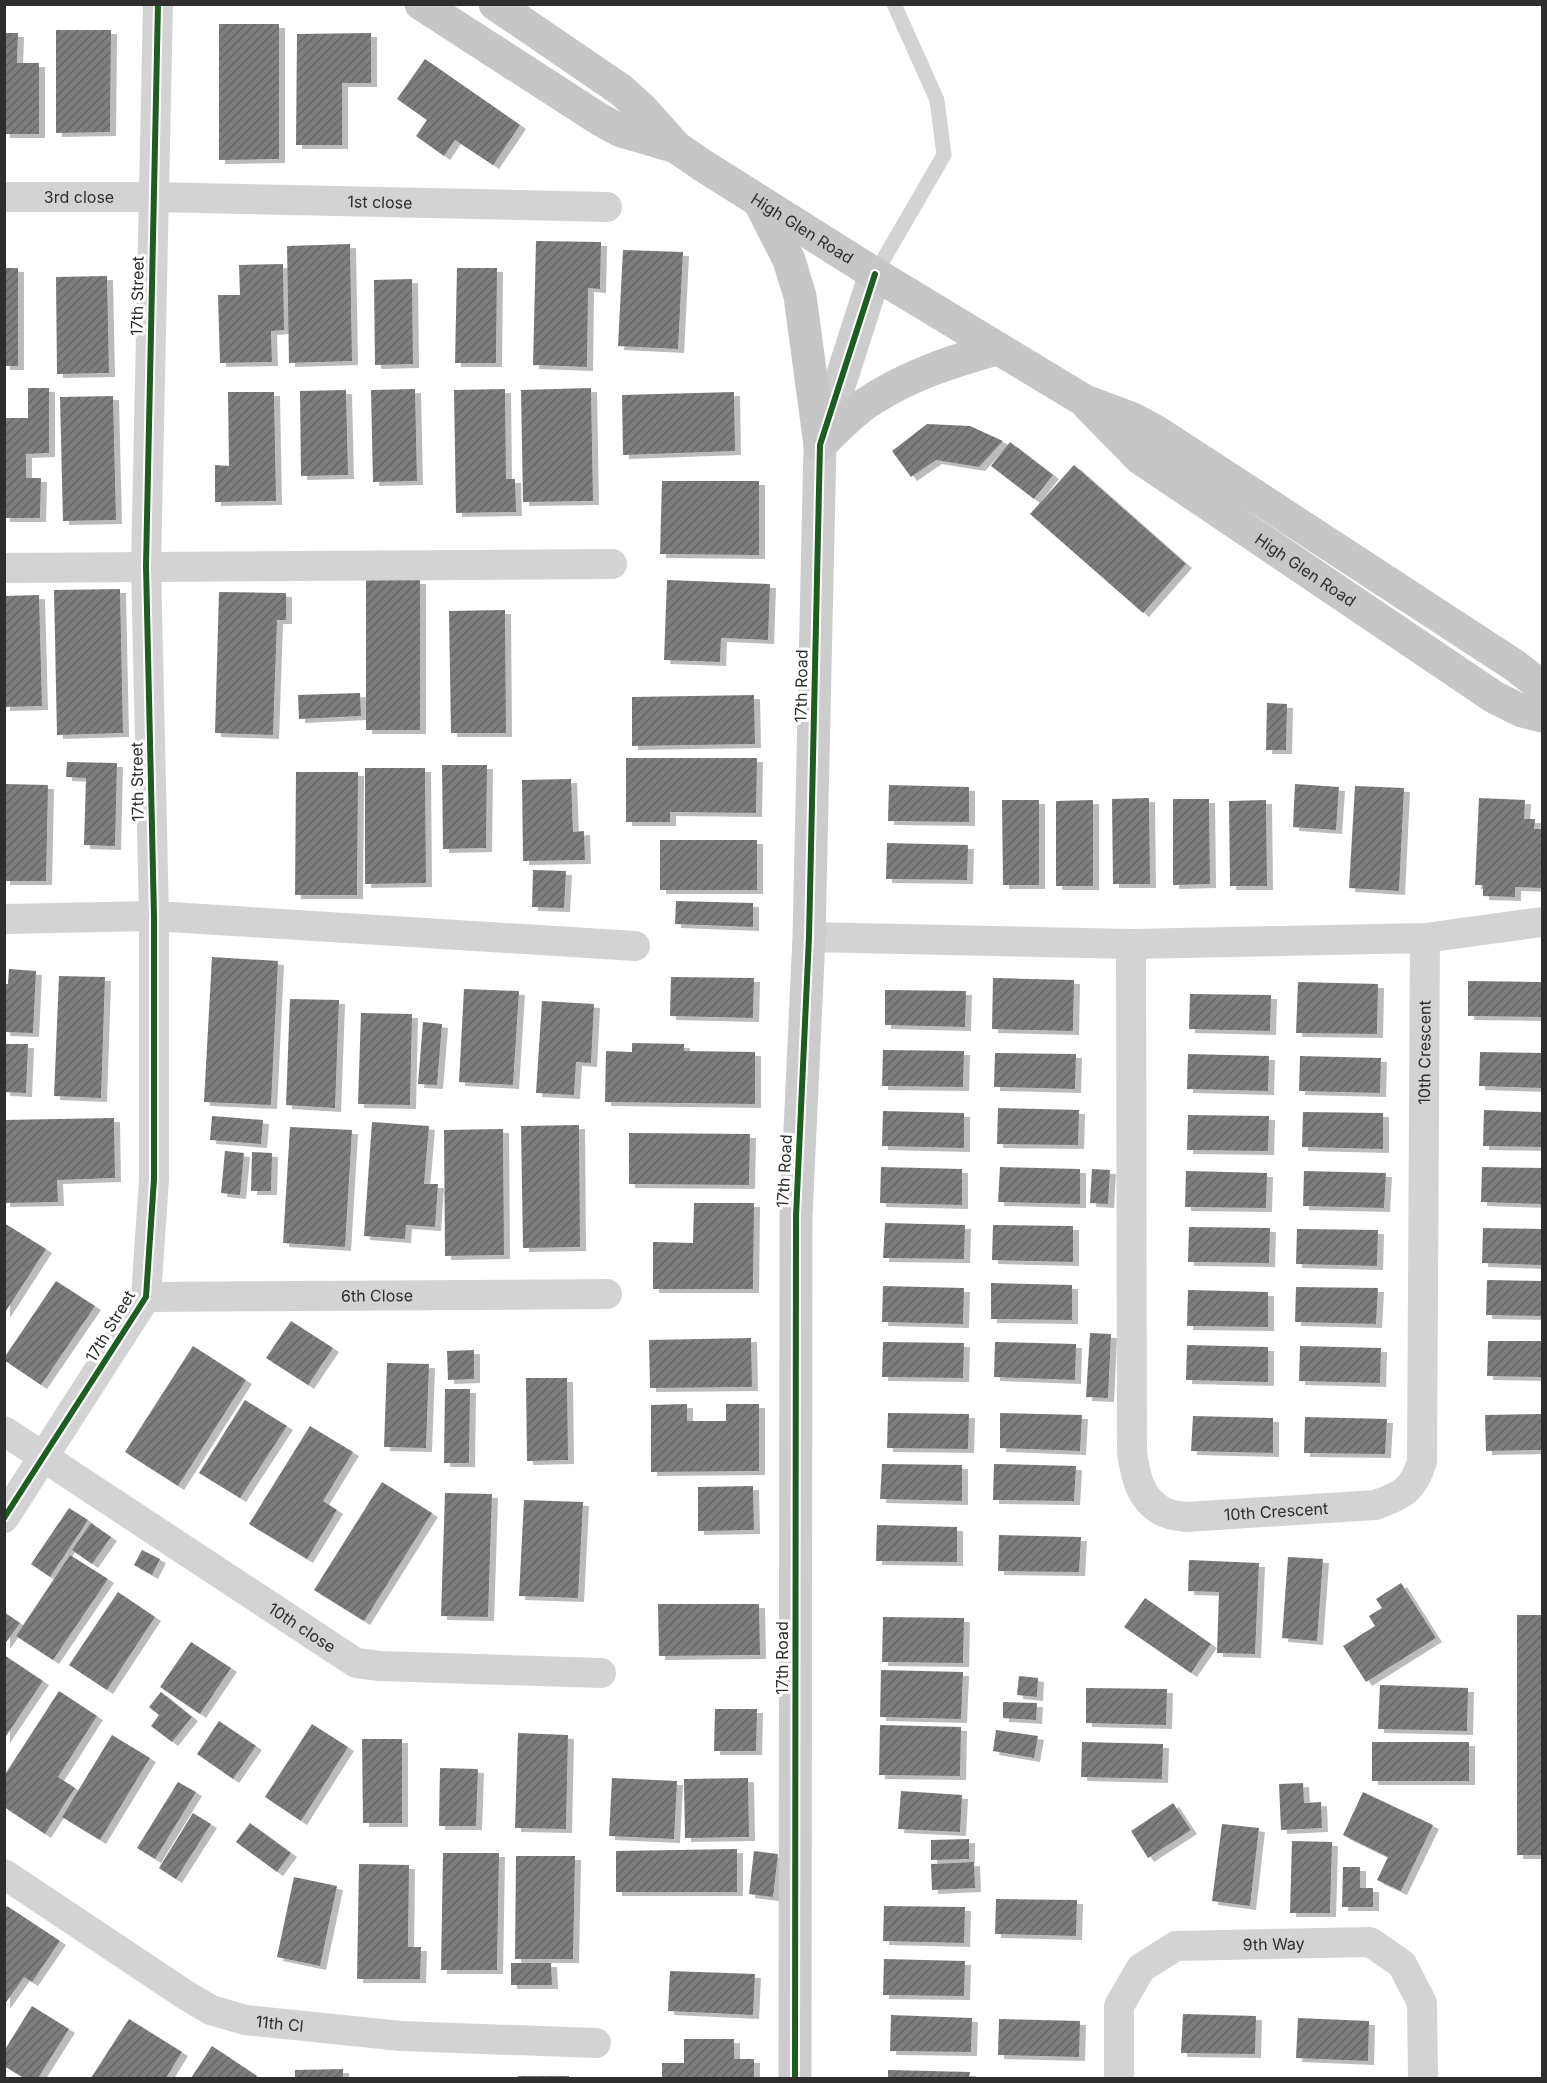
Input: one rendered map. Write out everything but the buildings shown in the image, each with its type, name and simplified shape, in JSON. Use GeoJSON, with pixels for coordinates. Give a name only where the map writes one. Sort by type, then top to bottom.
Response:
{"type":"FeatureCollection","features":[{"type":"Feature","properties":{"kind":"main road","name":"High Glen Road"},"geometry":{"type":"LineString","coordinates":[[421,4],[599,119],[621,131],[676,147]]}},
{"type":"Feature","properties":{"kind":"main road","name":"High Glen Road"},"geometry":{"type":"LineString","coordinates":[[495,4],[621,90],[642,109],[676,147],[760,203],[1084,401],[1133,419],[1157,432],[1514,665],[1536,682],[1542,690]]}},
{"type":"Feature","properties":{"kind":"main road"},"geometry":{"type":"LineString","coordinates":[[760,203],[789,260],[800,296],[820,445]]}},
{"type":"Feature","properties":{"kind":"main road"},"geometry":{"type":"LineString","coordinates":[[820,445],[867,403],[895,386],[921,372],[996,349]]}},
{"type":"Feature","properties":{"kind":"main road","name":"High Glen Road"},"geometry":{"type":"LineString","coordinates":[[1084,401],[1140,458],[1494,697],[1522,711],[1542,716]]}},
{"type":"Feature","properties":{"kind":"street","name":"17th Street"},"geometry":{"type":"LineString","coordinates":[[4,1518],[146,1297],[154,1179],[154,916],[146,566],[158,4]]}},
{"type":"Feature","properties":{"kind":"street","name":"3rd close"},"geometry":{"type":"LineString","coordinates":[[4,197],[153,196]]}},
{"type":"Feature","properties":{"kind":"street","name":"1st close"},"geometry":{"type":"LineString","coordinates":[[153,196],[607,207]]}},
{"type":"Feature","properties":{"kind":"street","name":"17th Road"},"geometry":{"type":"LineString","coordinates":[[795,2079],[796,1216],[809,937],[820,445],[875,274]]}},
{"type":"Feature","properties":{"kind":"street"},"geometry":{"type":"LineString","coordinates":[[4,568],[612,564]]}},
{"type":"Feature","properties":{"kind":"street"},"geometry":{"type":"LineString","coordinates":[[4,919],[154,916],[635,946]]}},
{"type":"Feature","properties":{"kind":"street"},"geometry":{"type":"LineString","coordinates":[[809,937],[1131,944],[1425,938],[1542,922]]}},
{"type":"Feature","properties":{"kind":"street","name":"10th Crescent"},"geometry":{"type":"LineString","coordinates":[[1131,944],[1132,1452],[1135,1474],[1147,1499],[1163,1512],[1186,1517],[1375,1505],[1397,1498],[1416,1479],[1422,1462],[1425,938]]}},
{"type":"Feature","properties":{"kind":"street","name":"6th Close"},"geometry":{"type":"LineString","coordinates":[[146,1297],[607,1294]]}},
{"type":"Feature","properties":{"kind":"street","name":"10th close"},"geometry":{"type":"LineString","coordinates":[[4,1431],[356,1664],[601,1673]]}},
{"type":"Feature","properties":{"kind":"street","name":"11th Cl"},"geometry":{"type":"LineString","coordinates":[[4,1874],[184,1994],[212,2010],[244,2020],[401,2036],[596,2043]]}},
{"type":"Feature","properties":{"kind":"street","name":"9th Way"},"geometry":{"type":"LineString","coordinates":[[1119,2079],[1119,2006],[1141,1968],[1176,1946],[1370,1942],[1402,1964],[1422,2003],[1423,2079]]}},
{"type":"Feature","properties":{"kind":"lane"},"geometry":{"type":"LineString","coordinates":[[875,274],[944,155],[937,100],[894,4]]}},
{"type":"Feature","properties":{"kind":"cycle path"},"geometry":{"type":"LineString","coordinates":[[4,1518],[146,1297],[154,1179],[154,916],[146,566],[158,4]]}},
{"type":"Feature","properties":{"kind":"cycle path"},"geometry":{"type":"LineString","coordinates":[[795,2078],[796,1216],[809,937],[820,445],[875,274]]}}]}
